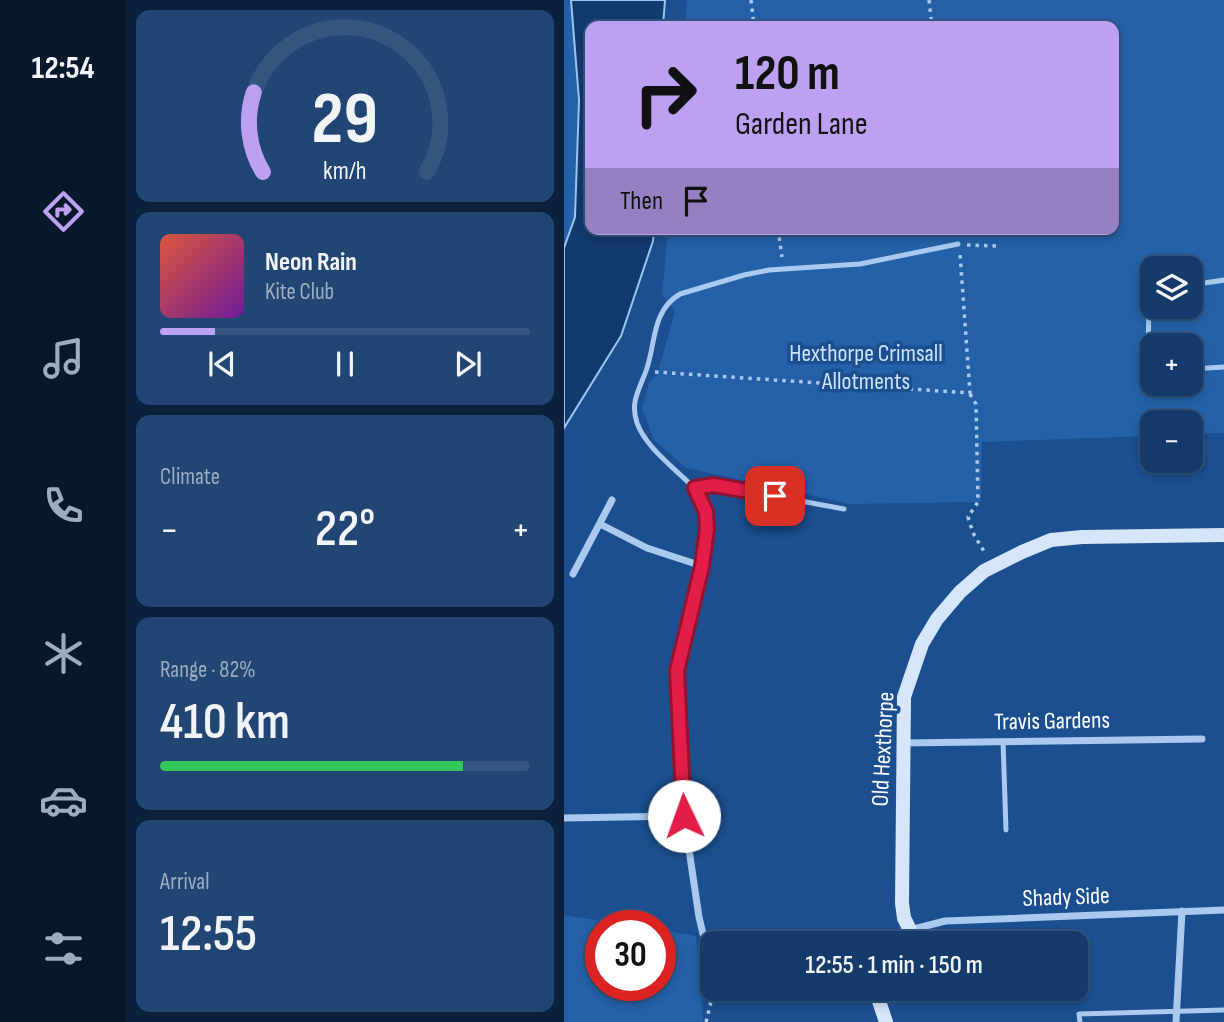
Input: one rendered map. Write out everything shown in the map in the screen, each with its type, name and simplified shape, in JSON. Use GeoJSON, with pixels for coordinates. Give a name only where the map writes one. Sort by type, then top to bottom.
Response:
{"type":"FeatureCollection","features":[{"type":"Feature","properties":{"kind":"street"},"geometry":{"type":"LineString","coordinates":[[695,488],[706,512],[702,566],[677,671],[684,816],[703,931]]}},
{"type":"Feature","properties":{"kind":"street"},"geometry":{"type":"LineString","coordinates":[[573,574],[612,500]]}},
{"type":"Feature","properties":{"kind":"street"},"geometry":{"type":"LineString","coordinates":[[600,523],[647,548],[702,566]]}},
{"type":"Feature","properties":{"kind":"street","name":"Old Hexthorpe"},"geometry":{"type":"LineString","coordinates":[[910,930],[904,918],[902,903],[904,697],[922,644],[937,619],[960,592],[993,566],[1051,540],[1081,537],[1224,535]]}},
{"type":"Feature","properties":{"kind":"street","name":"Travis Gardens"},"geometry":{"type":"LineString","coordinates":[[902,743],[1202,738]]}},
{"type":"Feature","properties":{"kind":"street"},"geometry":{"type":"LineString","coordinates":[[564,818],[684,816]]}},
{"type":"Feature","properties":{"kind":"street","name":"Shady Side"},"geometry":{"type":"LineString","coordinates":[[910,930],[945,921],[1224,910]]}},
{"type":"Feature","properties":{"kind":"street"},"geometry":{"type":"LineString","coordinates":[[1176,1022],[1182,911]]}},
{"type":"Feature","properties":{"kind":"street"},"geometry":{"type":"LineString","coordinates":[[880,1001],[886,1022]]}},
{"type":"Feature","properties":{"kind":"lane"},"geometry":{"type":"LineString","coordinates":[[844,509],[714,485],[695,488],[649,443],[638,425],[633,405],[636,389],[646,370],[656,323],[672,299],[698,288],[744,275],[860,264],[958,244]]}},
{"type":"Feature","properties":{"kind":"lane"},"geometry":{"type":"LineString","coordinates":[[1203,283],[1224,280]]}},
{"type":"Feature","properties":{"kind":"lane"},"geometry":{"type":"LineString","coordinates":[[1203,368],[1224,367]]}},
{"type":"Feature","properties":{"kind":"lane"},"geometry":{"type":"LineString","coordinates":[[1003,741],[1006,830]]}},
{"type":"Feature","properties":{"kind":"lane"},"geometry":{"type":"LineString","coordinates":[[1080,1022],[1079,1014],[1224,1010]]}},
{"type":"Feature","properties":{"kind":"path"},"geometry":{"type":"LineString","coordinates":[[751,0],[753,21]]}},
{"type":"Feature","properties":{"kind":"path"},"geometry":{"type":"LineString","coordinates":[[929,0],[932,21]]}},
{"type":"Feature","properties":{"kind":"path"},"geometry":{"type":"LineString","coordinates":[[779,235],[782,270]]}},
{"type":"Feature","properties":{"kind":"path"},"geometry":{"type":"LineString","coordinates":[[993,566],[973,533],[968,517],[978,502],[976,404],[970,393],[958,244],[997,246]]}},
{"type":"Feature","properties":{"kind":"path"},"geometry":{"type":"LineString","coordinates":[[646,370],[970,393]]}},
{"type":"Feature","properties":{"kind":"path"},"geometry":{"type":"LineString","coordinates":[[706,1022],[711,1001]]}},
{"type":"Feature","properties":{"kind":"green space"},"geometry":{"type":"Polygon","coordinates":[[[564,0],[571,0],[579,100],[575,217],[564,248],[564,0]]]}},
{"type":"Feature","properties":{"kind":"green space","name":"Hexthorpe Crimsall Allotments"},"geometry":{"type":"Polygon","coordinates":[[[687,0],[1224,0],[1224,433],[1203,434],[1203,410],[1140,410],[1140,436],[982,442],[981,502],[850,504],[686,468],[654,440],[642,408],[649,383],[658,372],[675,311],[662,295],[667,235],[1119,235],[1119,21],[685,21],[687,0]]]}},
{"type":"Feature","properties":{"kind":"green space"},"geometry":{"type":"Polygon","coordinates":[[[564,915],[585,918],[585,1001],[676,1001],[676,933],[696,936],[703,1022],[564,1022],[564,915]]]}},
{"type":"Feature","properties":{"kind":"shaded area"},"geometry":{"type":"Polygon","coordinates":[[[571,0],[665,0],[663,21],[585,21],[585,235],[654,235],[621,336],[564,428],[564,248],[575,217],[579,100],[571,0]]]}},
{"type":"Feature","properties":{"kind":"route"},"geometry":{"type":"LineString","coordinates":[[684,816],[677,671],[702,566],[707,529],[706,512],[695,488],[714,485],[775,496]]}}]}
